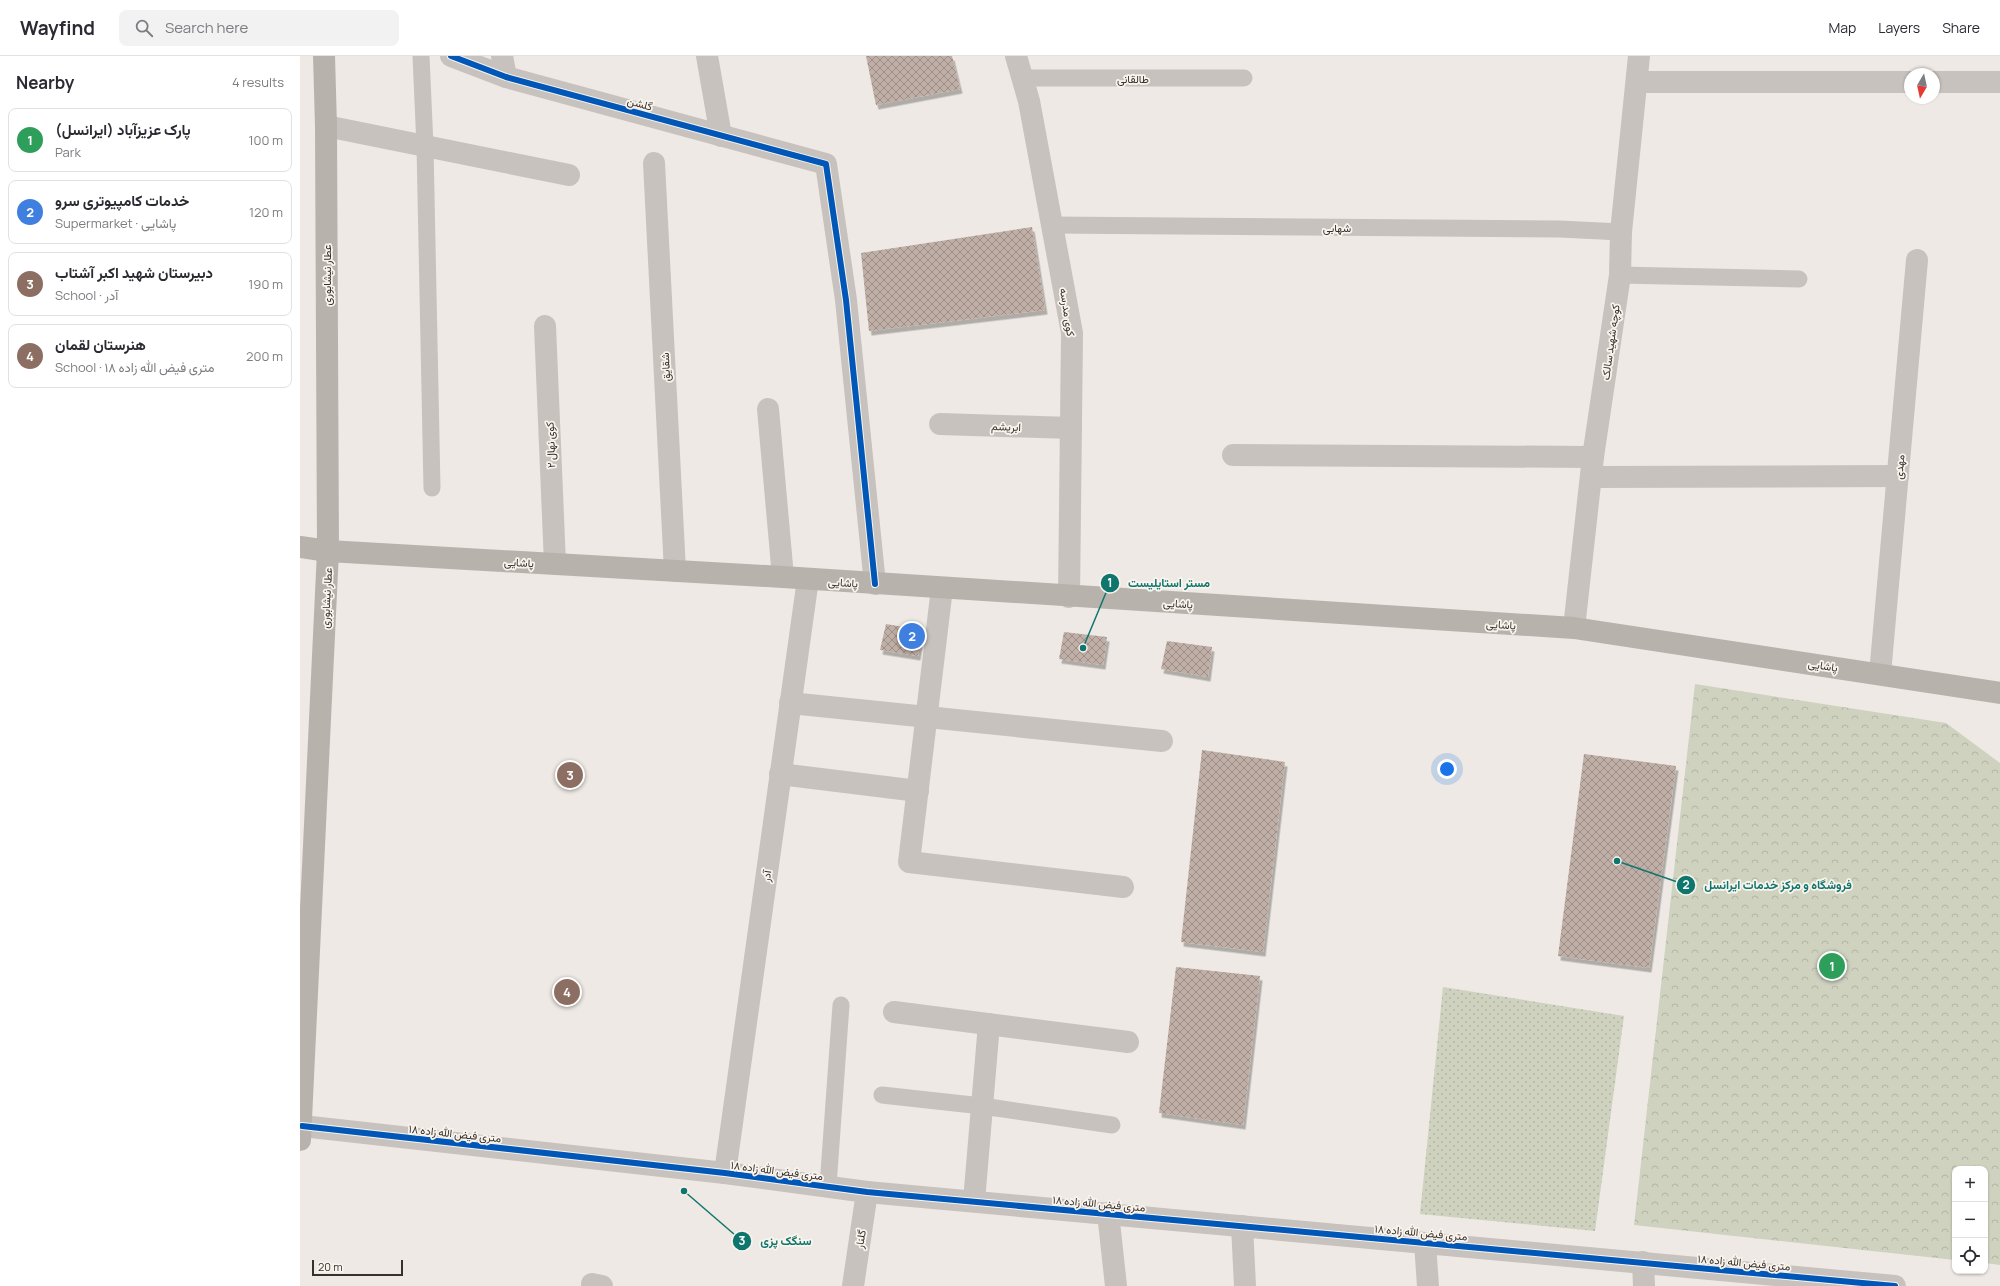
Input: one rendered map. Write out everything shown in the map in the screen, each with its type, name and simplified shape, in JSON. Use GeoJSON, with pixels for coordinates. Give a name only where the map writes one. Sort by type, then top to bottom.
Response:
{"type":"FeatureCollection","features":[{"type":"Feature","properties":{"kind":"main road","name":"عطار نیشابوری"},"geometry":{"type":"LineString","coordinates":[[301,1133],[328,551],[326,126],[324,56]]}},
{"type":"Feature","properties":{"kind":"main road","name":"پاشایی"},"geometry":{"type":"LineString","coordinates":[[300,547],[328,551],[783,577],[1069,597],[1574,628],[2000,693]]}},
{"type":"Feature","properties":{"kind":"street","name":"گلشن"},"geometry":{"type":"LineString","coordinates":[[451,56],[504,66],[721,136],[826,164],[846,300],[875,584]]}},
{"type":"Feature","properties":{"kind":"street"},"geometry":{"type":"LineString","coordinates":[[707,56],[721,136]]}},
{"type":"Feature","properties":{"kind":"street","name":"کوی مدرسه"},"geometry":{"type":"LineString","coordinates":[[1016,56],[1029,101],[1072,334],[1069,597]]}},
{"type":"Feature","properties":{"kind":"street","name":"کوچه شهید سالک"},"geometry":{"type":"LineString","coordinates":[[1574,628],[1592,467],[1620,275],[1621,232],[1639,56]]}},
{"type":"Feature","properties":{"kind":"street"},"geometry":{"type":"LineString","coordinates":[[1637,82],[1904,82]]}},
{"type":"Feature","properties":{"kind":"street"},"geometry":{"type":"LineString","coordinates":[[1940,82],[2000,82]]}},
{"type":"Feature","properties":{"kind":"street"},"geometry":{"type":"LineString","coordinates":[[326,126],[569,175]]}},
{"type":"Feature","properties":{"kind":"street","name":"شقایق"},"geometry":{"type":"LineString","coordinates":[[654,163],[675,571]]}},
{"type":"Feature","properties":{"kind":"street","name":"مهدی"},"geometry":{"type":"LineString","coordinates":[[1880,674],[1917,260]]}},
{"type":"Feature","properties":{"kind":"street","name":"کوی نهال ۲"},"geometry":{"type":"LineString","coordinates":[[545,326],[555,564]]}},
{"type":"Feature","properties":{"kind":"street"},"geometry":{"type":"LineString","coordinates":[[768,409],[783,577]]}},
{"type":"Feature","properties":{"kind":"street","name":"ابریشم"},"geometry":{"type":"LineString","coordinates":[[940,424],[1071,428]]}},
{"type":"Feature","properties":{"kind":"street"},"geometry":{"type":"LineString","coordinates":[[1233,455],[1898,476]]}},
{"type":"Feature","properties":{"kind":"street","name":"آدر"},"geometry":{"type":"LineString","coordinates":[[725,1173],[808,579]]}},
{"type":"Feature","properties":{"kind":"street"},"geometry":{"type":"LineString","coordinates":[[942,588],[928,717],[909,862],[1123,887]]}},
{"type":"Feature","properties":{"kind":"street"},"geometry":{"type":"LineString","coordinates":[[790,704],[1162,741]]}},
{"type":"Feature","properties":{"kind":"street"},"geometry":{"type":"LineString","coordinates":[[780,774],[918,791]]}},
{"type":"Feature","properties":{"kind":"street"},"geometry":{"type":"LineString","coordinates":[[894,1012],[1128,1042]]}},
{"type":"Feature","properties":{"kind":"street"},"geometry":{"type":"LineString","coordinates":[[974,1201],[989,1024]]}},
{"type":"Feature","properties":{"kind":"street","name":"۱۸ متری فیض الله زاده"},"geometry":{"type":"LineString","coordinates":[[301,1133],[725,1173],[868,1192],[1643,1262],[1838,1283],[1895,1286]]}},
{"type":"Feature","properties":{"kind":"street","name":"گلنار"},"geometry":{"type":"LineString","coordinates":[[853,1286],[868,1192]]}},
{"type":"Feature","properties":{"kind":"street"},"geometry":{"type":"LineString","coordinates":[[1108,1213],[1116,1286]]}},
{"type":"Feature","properties":{"kind":"street"},"geometry":{"type":"LineString","coordinates":[[1242,1226],[1245,1286]]}},
{"type":"Feature","properties":{"kind":"street"},"geometry":{"type":"LineString","coordinates":[[1425,1243],[1428,1286]]}},
{"type":"Feature","properties":{"kind":"street"},"geometry":{"type":"LineString","coordinates":[[1643,1262],[1644,1286]]}},
{"type":"Feature","properties":{"kind":"lane"},"geometry":{"type":"LineString","coordinates":[[421,56],[425,146],[432,488]]}},
{"type":"Feature","properties":{"kind":"lane","name":"طالقانی"},"geometry":{"type":"LineString","coordinates":[[1022,78],[1244,78]]}},
{"type":"Feature","properties":{"kind":"lane","name":"شهابی"},"geometry":{"type":"LineString","coordinates":[[1052,225],[1545,228],[1621,232]]}},
{"type":"Feature","properties":{"kind":"lane"},"geometry":{"type":"LineString","coordinates":[[1620,275],[1799,279]]}},
{"type":"Feature","properties":{"kind":"lane"},"geometry":{"type":"LineString","coordinates":[[828,1186],[841,1005]]}},
{"type":"Feature","properties":{"kind":"lane"},"geometry":{"type":"LineString","coordinates":[[882,1096],[982,1106],[1112,1125]]}},
{"type":"Feature","properties":{"kind":"green space"},"geometry":{"type":"Polygon","coordinates":[[[1695,684],[1946,723],[2000,763],[2000,1265],[1988,1263],[1988,1166],[1952,1166],[1952,1260],[1634,1225],[1695,684]]]}},
{"type":"Feature","properties":{"kind":"green space"},"geometry":{"type":"Polygon","coordinates":[[[1443,987],[1624,1016],[1595,1231],[1420,1214],[1443,987]]]}},
{"type":"Feature","properties":{"kind":"building"},"geometry":{"type":"Polygon","coordinates":[[[866,56],[952,56],[960,89],[876,105],[866,56]]]}},
{"type":"Feature","properties":{"kind":"building"},"geometry":{"type":"Polygon","coordinates":[[[1032,227],[1045,310],[869,331],[861,253],[1032,227]]]}},
{"type":"Feature","properties":{"kind":"building"},"geometry":{"type":"Polygon","coordinates":[[[886,624],[922,630],[918,656],[880,650],[886,624]]]}},
{"type":"Feature","properties":{"kind":"building"},"geometry":{"type":"Polygon","coordinates":[[[1064,632],[1107,637],[1103,665],[1059,659],[1064,632]]]}},
{"type":"Feature","properties":{"kind":"building"},"geometry":{"type":"Polygon","coordinates":[[[1167,641],[1212,647],[1208,677],[1161,669],[1167,641]]]}},
{"type":"Feature","properties":{"kind":"building"},"geometry":{"type":"Polygon","coordinates":[[[1202,750],[1285,762],[1263,952],[1181,942],[1202,750]]]}},
{"type":"Feature","properties":{"kind":"building"},"geometry":{"type":"Polygon","coordinates":[[[1584,754],[1676,766],[1649,968],[1558,956],[1584,754]]]}},
{"type":"Feature","properties":{"kind":"building"},"geometry":{"type":"Polygon","coordinates":[[[1176,967],[1260,976],[1243,1125],[1159,1113],[1176,967]]]}},
{"type":"Feature","properties":{"kind":"cycle path"},"geometry":{"type":"LineString","coordinates":[[451,56],[506,77],[826,164],[846,300],[875,584]]}},
{"type":"Feature","properties":{"kind":"cycle path"},"geometry":{"type":"LineString","coordinates":[[302,1126],[725,1173],[867,1192],[1895,1286]]}},
{"type":"Feature","properties":{"kind":"place","name":"خدمات کامپیوتری سرو"},"geometry":{"type":"Point","coordinates":[912,636]}},
{"type":"Feature","properties":{"kind":"place","name":"مستر استایلیست"},"geometry":{"type":"Point","coordinates":[1083,648]}},
{"type":"Feature","properties":{"kind":"place","name":"دبیرستان شهید اکبر آشتاب"},"geometry":{"type":"Point","coordinates":[570,775]}},
{"type":"Feature","properties":{"kind":"place","name":"فروشگاه و مرکز خدمات ایرانسل"},"geometry":{"type":"Point","coordinates":[1617,861]}},
{"type":"Feature","properties":{"kind":"place","name":"پارک عزیزآباد (ایرانسل)"},"geometry":{"type":"Point","coordinates":[1832,966]}},
{"type":"Feature","properties":{"kind":"place","name":"هنرستان لقمان"},"geometry":{"type":"Point","coordinates":[567,992]}},
{"type":"Feature","properties":{"kind":"place","name":"سنگک پزی"},"geometry":{"type":"Point","coordinates":[684,1191]}}]}
